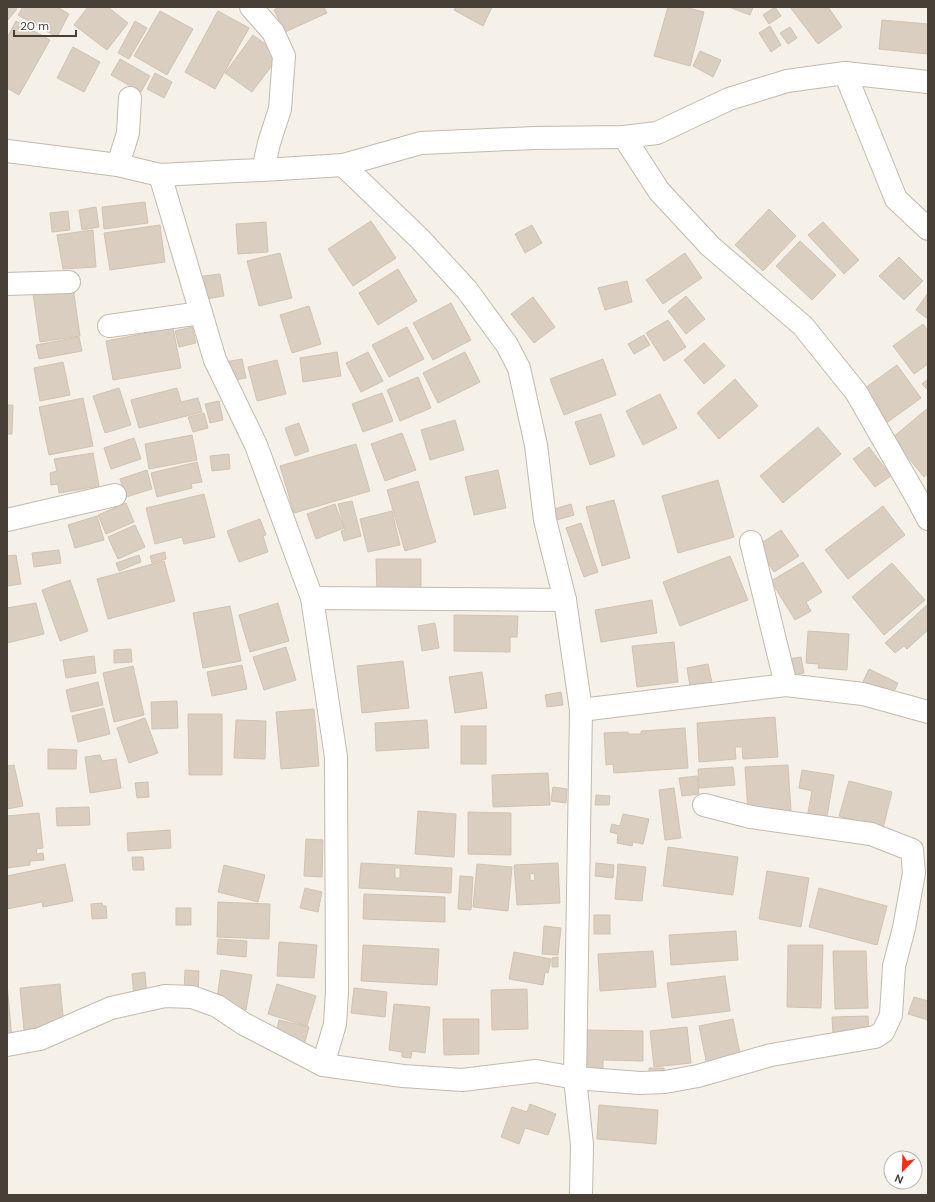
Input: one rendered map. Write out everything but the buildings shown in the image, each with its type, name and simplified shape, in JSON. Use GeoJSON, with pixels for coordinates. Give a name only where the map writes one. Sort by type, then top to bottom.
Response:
{"type":"FeatureCollection","features":[{"type":"Feature","properties":{"kind":"street"},"geometry":{"type":"LineString","coordinates":[[251,7],[273,32],[284,56],[280,109],[269,143],[264,170]]}},
{"type":"Feature","properties":{"kind":"street"},"geometry":{"type":"LineString","coordinates":[[7,151],[118,164],[160,175],[343,165],[421,143],[534,138],[624,137],[657,133],[728,99],[787,81],[845,73],[928,82]]}},
{"type":"Feature","properties":{"kind":"street"},"geometry":{"type":"LineString","coordinates":[[845,73],[896,199],[928,229]]}},
{"type":"Feature","properties":{"kind":"street"},"geometry":{"type":"LineString","coordinates":[[118,164],[128,133],[130,98]]}},
{"type":"Feature","properties":{"kind":"street"},"geometry":{"type":"LineString","coordinates":[[624,137],[659,191],[710,246],[802,326],[856,392],[918,498],[928,519]]}},
{"type":"Feature","properties":{"kind":"street"},"geometry":{"type":"LineString","coordinates":[[343,165],[420,239],[462,284],[507,345],[519,368],[536,445],[545,520],[565,600],[581,710],[575,1078],[582,1145],[581,1195]]}},
{"type":"Feature","properties":{"kind":"street"},"geometry":{"type":"LineString","coordinates":[[160,175],[215,360],[256,444],[312,598],[336,757],[337,991],[335,1024],[323,1065]]}},
{"type":"Feature","properties":{"kind":"street"},"geometry":{"type":"LineString","coordinates":[[7,284],[69,282]]}},
{"type":"Feature","properties":{"kind":"street"},"geometry":{"type":"LineString","coordinates":[[109,326],[201,313]]}},
{"type":"Feature","properties":{"kind":"street"},"geometry":{"type":"LineString","coordinates":[[7,520],[115,496]]}},
{"type":"Feature","properties":{"kind":"street"},"geometry":{"type":"LineString","coordinates":[[750,542],[786,685]]}},
{"type":"Feature","properties":{"kind":"street"},"geometry":{"type":"LineString","coordinates":[[312,598],[565,600]]}},
{"type":"Feature","properties":{"kind":"street"},"geometry":{"type":"LineString","coordinates":[[581,710],[786,685],[863,694],[928,712]]}},
{"type":"Feature","properties":{"kind":"street"},"geometry":{"type":"LineString","coordinates":[[7,1045],[40,1039],[111,1008],[165,996],[192,997],[217,1006],[244,1024],[323,1065],[403,1076],[462,1080],[536,1071],[575,1078],[640,1083],[664,1082],[698,1076],[771,1055],[875,1037],[883,1032],[891,1015],[894,966],[904,928],[914,873],[912,850],[871,834],[751,817],[704,805]]}}]}
